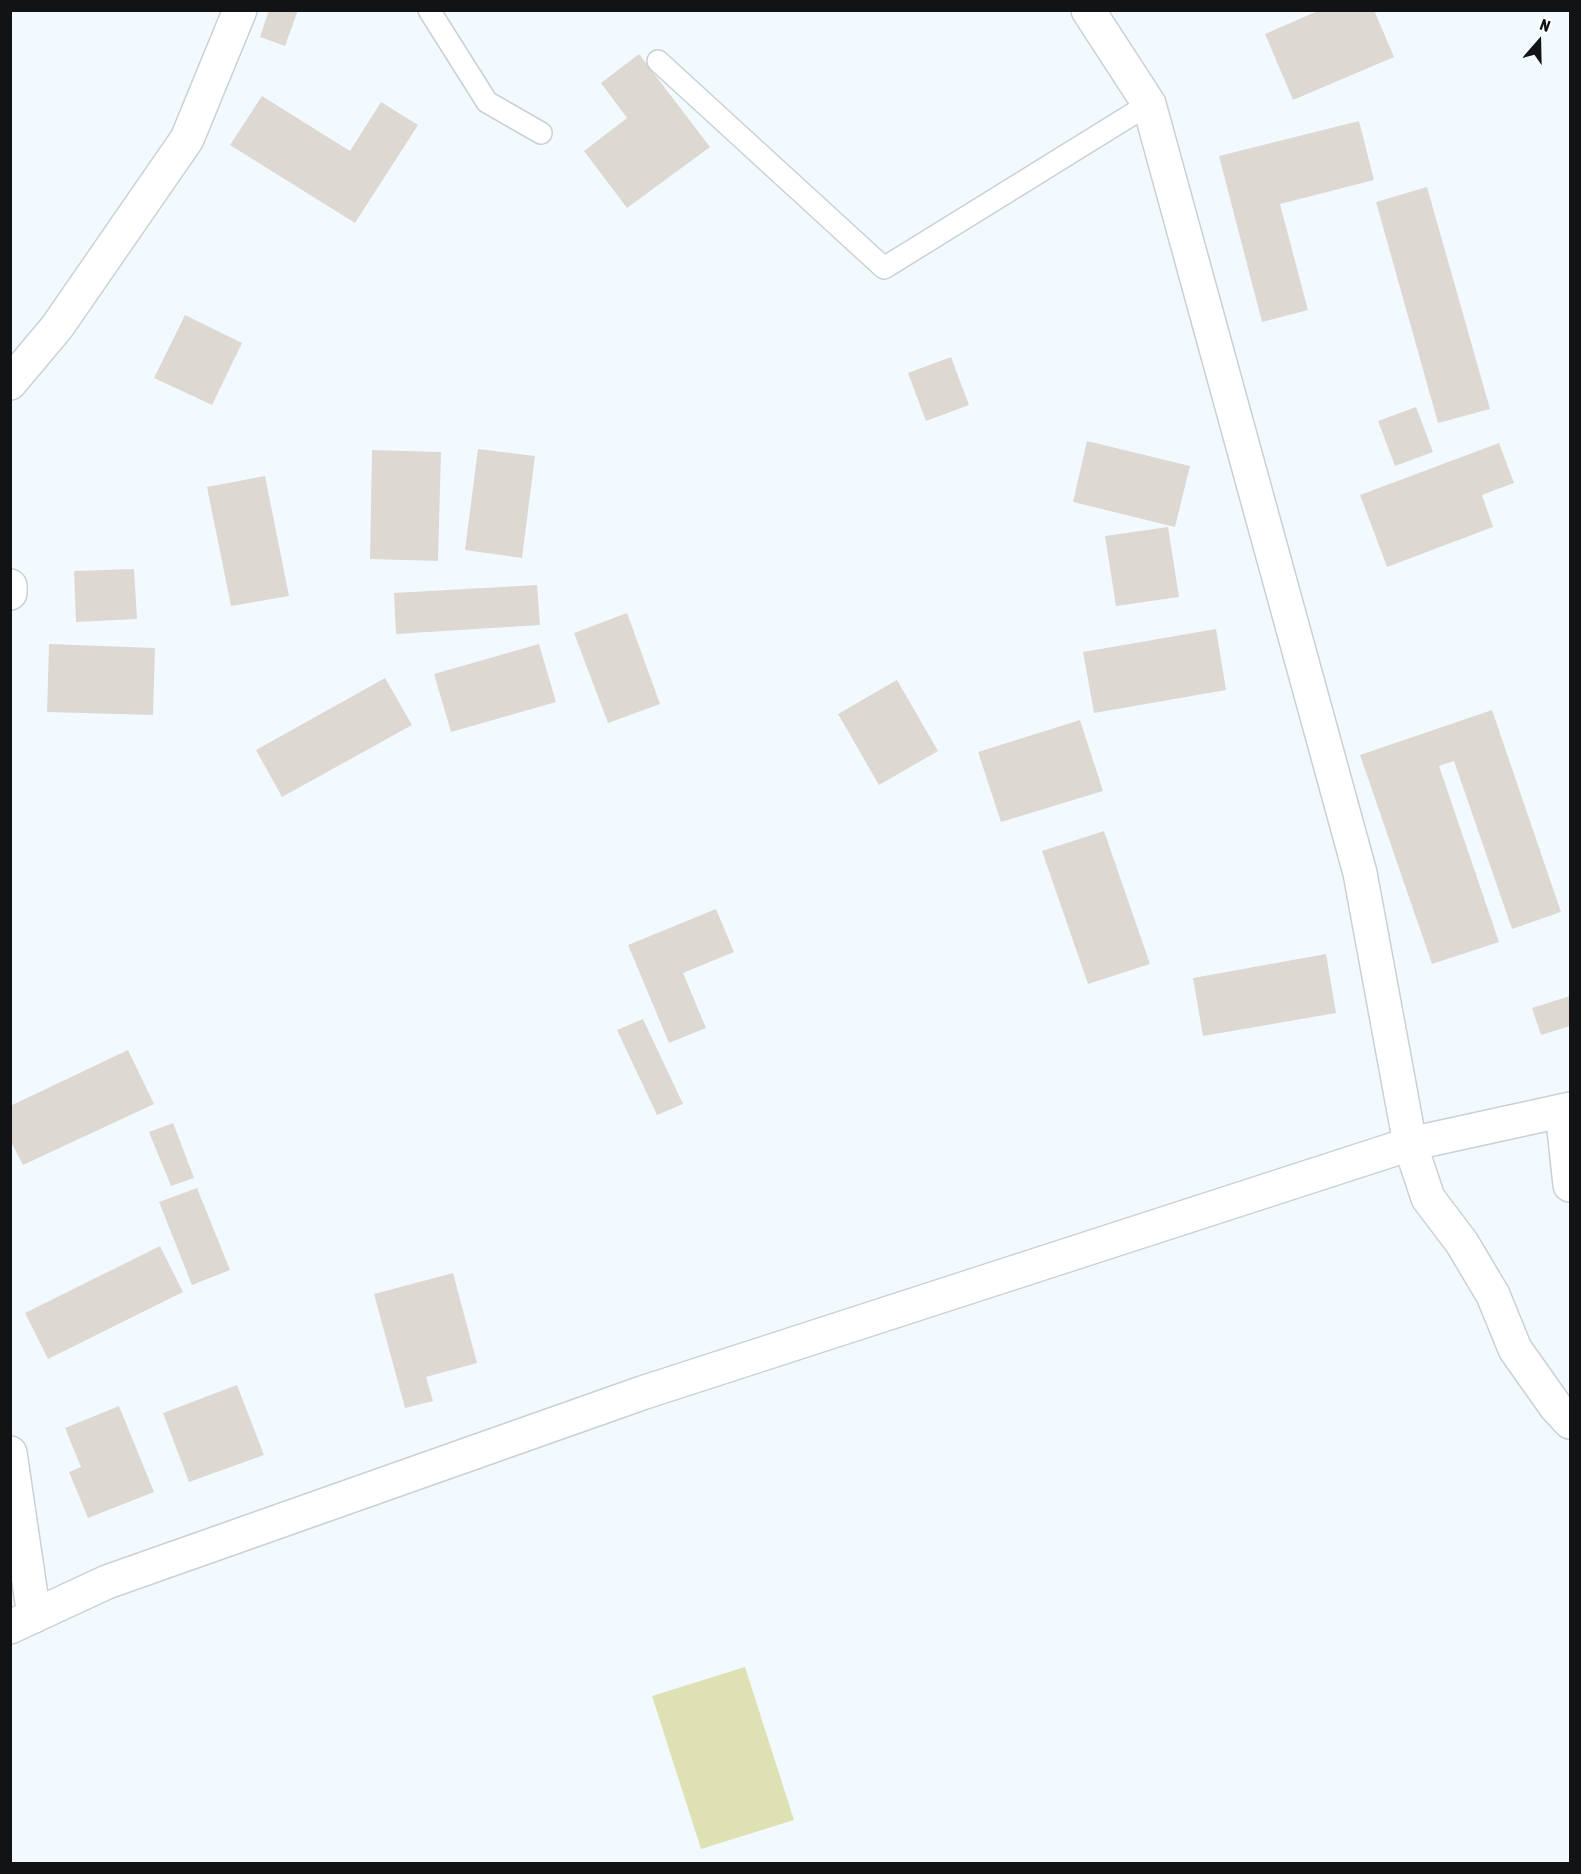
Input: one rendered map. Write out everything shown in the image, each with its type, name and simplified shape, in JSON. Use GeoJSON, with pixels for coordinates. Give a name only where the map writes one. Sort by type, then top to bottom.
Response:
{"type":"FeatureCollection","features":[{"type":"Feature","properties":{"kind":"street"},"geometry":{"type":"LineString","coordinates":[[10,383],[57,327],[187,139],[240,10]]}},
{"type":"Feature","properties":{"kind":"street"},"geometry":{"type":"LineString","coordinates":[[1088,10],[1149,104],[1360,873],[1410,1144],[1428,1198],[1462,1243],[1493,1294],[1515,1348],[1556,1407],[1570,1422]]}},
{"type":"Feature","properties":{"kind":"street"},"geometry":{"type":"LineString","coordinates":[[10,586],[10,593]]}},
{"type":"Feature","properties":{"kind":"street"},"geometry":{"type":"LineString","coordinates":[[10,1453],[22,1621],[107,1582],[642,1394],[1410,1144],[1566,1110],[1570,1185]]}},
{"type":"Feature","properties":{"kind":"lane"},"geometry":{"type":"LineString","coordinates":[[429,10],[487,102],[541,133]]}},
{"type":"Feature","properties":{"kind":"lane"},"geometry":{"type":"LineString","coordinates":[[658,61],[884,268],[1149,104]]}},
{"type":"Feature","properties":{"kind":"green space"},"geometry":{"type":"Polygon","coordinates":[[[745,1667],[794,1820],[701,1849],[652,1696],[745,1667]]]}},
{"type":"Feature","properties":{"kind":"building"},"geometry":{"type":"Polygon","coordinates":[[[269,10],[298,10],[285,46],[260,37],[269,10]]]}},
{"type":"Feature","properties":{"kind":"building"},"geometry":{"type":"Polygon","coordinates":[[[1320,10],[1374,10],[1394,57],[1293,100],[1265,34],[1320,10]]]}},
{"type":"Feature","properties":{"kind":"building"},"geometry":{"type":"Polygon","coordinates":[[[639,54],[710,147],[627,208],[584,151],[627,118],[601,83],[639,54]]]}},
{"type":"Feature","properties":{"kind":"building"},"geometry":{"type":"Polygon","coordinates":[[[262,96],[350,151],[381,102],[418,125],[355,223],[230,145],[262,96]]]}},
{"type":"Feature","properties":{"kind":"building"},"geometry":{"type":"Polygon","coordinates":[[[1359,121],[1374,180],[1280,204],[1308,310],[1262,322],[1219,156],[1359,121]]]}},
{"type":"Feature","properties":{"kind":"building"},"geometry":{"type":"Polygon","coordinates":[[[1427,187],[1490,409],[1438,423],[1376,202],[1427,187]]]}},
{"type":"Feature","properties":{"kind":"building"},"geometry":{"type":"Polygon","coordinates":[[[185,315],[242,343],[212,405],[154,378],[185,315]]]}},
{"type":"Feature","properties":{"kind":"building"},"geometry":{"type":"Polygon","coordinates":[[[951,357],[969,405],[926,421],[908,373],[951,357]]]}},
{"type":"Feature","properties":{"kind":"building"},"geometry":{"type":"Polygon","coordinates":[[[1416,407],[1433,452],[1395,466],[1378,421],[1416,407]]]}},
{"type":"Feature","properties":{"kind":"building"},"geometry":{"type":"Polygon","coordinates":[[[1087,441],[1190,466],[1175,527],[1073,502],[1087,441]]]}},
{"type":"Feature","properties":{"kind":"building"},"geometry":{"type":"Polygon","coordinates":[[[1499,443],[1514,483],[1482,495],[1493,527],[1387,567],[1360,495],[1499,443]]]}},
{"type":"Feature","properties":{"kind":"building"},"geometry":{"type":"Polygon","coordinates":[[[478,449],[535,456],[522,558],[465,550],[478,449]]]}},
{"type":"Feature","properties":{"kind":"building"},"geometry":{"type":"Polygon","coordinates":[[[372,450],[441,452],[438,561],[370,559],[372,450]]]}},
{"type":"Feature","properties":{"kind":"building"},"geometry":{"type":"Polygon","coordinates":[[[265,476],[289,596],[231,606],[207,487],[265,476]]]}},
{"type":"Feature","properties":{"kind":"building"},"geometry":{"type":"Polygon","coordinates":[[[1168,527],[1179,597],[1116,606],[1105,536],[1168,527]]]}},
{"type":"Feature","properties":{"kind":"building"},"geometry":{"type":"Polygon","coordinates":[[[134,569],[137,619],[76,622],[74,571],[134,569]]]}},
{"type":"Feature","properties":{"kind":"building"},"geometry":{"type":"Polygon","coordinates":[[[537,585],[540,625],[396,634],[394,593],[537,585]]]}},
{"type":"Feature","properties":{"kind":"building"},"geometry":{"type":"Polygon","coordinates":[[[627,613],[660,704],[608,723],[574,633],[627,613]]]}},
{"type":"Feature","properties":{"kind":"building"},"geometry":{"type":"Polygon","coordinates":[[[1216,629],[1226,690],[1094,713],[1083,652],[1216,629]]]}},
{"type":"Feature","properties":{"kind":"building"},"geometry":{"type":"Polygon","coordinates":[[[49,644],[155,648],[153,715],[47,712],[49,644]]]}},
{"type":"Feature","properties":{"kind":"building"},"geometry":{"type":"Polygon","coordinates":[[[539,644],[556,702],[451,732],[434,674],[539,644]]]}},
{"type":"Feature","properties":{"kind":"building"},"geometry":{"type":"Polygon","coordinates":[[[385,678],[412,725],[282,797],[256,750],[385,678]]]}},
{"type":"Feature","properties":{"kind":"building"},"geometry":{"type":"Polygon","coordinates":[[[897,680],[938,751],[879,785],[838,714],[897,680]]]}},
{"type":"Feature","properties":{"kind":"building"},"geometry":{"type":"Polygon","coordinates":[[[1492,710],[1561,912],[1512,929],[1454,761],[1439,766],[1499,942],[1432,964],[1360,755],[1492,710]]]}},
{"type":"Feature","properties":{"kind":"building"},"geometry":{"type":"Polygon","coordinates":[[[1080,720],[1103,791],[1001,822],[978,752],[1080,720]]]}},
{"type":"Feature","properties":{"kind":"building"},"geometry":{"type":"Polygon","coordinates":[[[1104,831],[1150,964],[1088,984],[1042,851],[1104,831]]]}},
{"type":"Feature","properties":{"kind":"building"},"geometry":{"type":"Polygon","coordinates":[[[716,909],[734,952],[683,973],[706,1028],[669,1043],[628,945],[716,909]]]}},
{"type":"Feature","properties":{"kind":"building"},"geometry":{"type":"Polygon","coordinates":[[[1326,954],[1336,1013],[1203,1036],[1193,978],[1326,954]]]}},
{"type":"Feature","properties":{"kind":"building"},"geometry":{"type":"Polygon","coordinates":[[[1570,996],[1570,1026],[1541,1035],[1532,1008],[1570,996]]]}},
{"type":"Feature","properties":{"kind":"building"},"geometry":{"type":"Polygon","coordinates":[[[643,1019],[683,1104],[657,1115],[617,1030],[643,1019]]]}},
{"type":"Feature","properties":{"kind":"building"},"geometry":{"type":"Polygon","coordinates":[[[128,1050],[154,1104],[23,1165],[10,1140],[10,1106],[128,1050]]]}},
{"type":"Feature","properties":{"kind":"building"},"geometry":{"type":"Polygon","coordinates":[[[173,1123],[194,1178],[171,1186],[149,1132],[173,1123]]]}},
{"type":"Feature","properties":{"kind":"building"},"geometry":{"type":"Polygon","coordinates":[[[197,1188],[230,1270],[192,1285],[159,1202],[197,1188]]]}},
{"type":"Feature","properties":{"kind":"building"},"geometry":{"type":"Polygon","coordinates":[[[160,1246],[183,1292],[48,1359],[25,1313],[160,1246]]]}},
{"type":"Feature","properties":{"kind":"building"},"geometry":{"type":"Polygon","coordinates":[[[453,1273],[477,1363],[426,1377],[433,1401],[405,1408],[374,1294],[453,1273]]]}},
{"type":"Feature","properties":{"kind":"building"},"geometry":{"type":"Polygon","coordinates":[[[237,1385],[264,1455],[189,1482],[163,1413],[237,1385]]]}},
{"type":"Feature","properties":{"kind":"building"},"geometry":{"type":"Polygon","coordinates":[[[119,1406],[154,1492],[88,1518],[69,1472],[81,1467],[65,1428],[119,1406]]]}}]}
